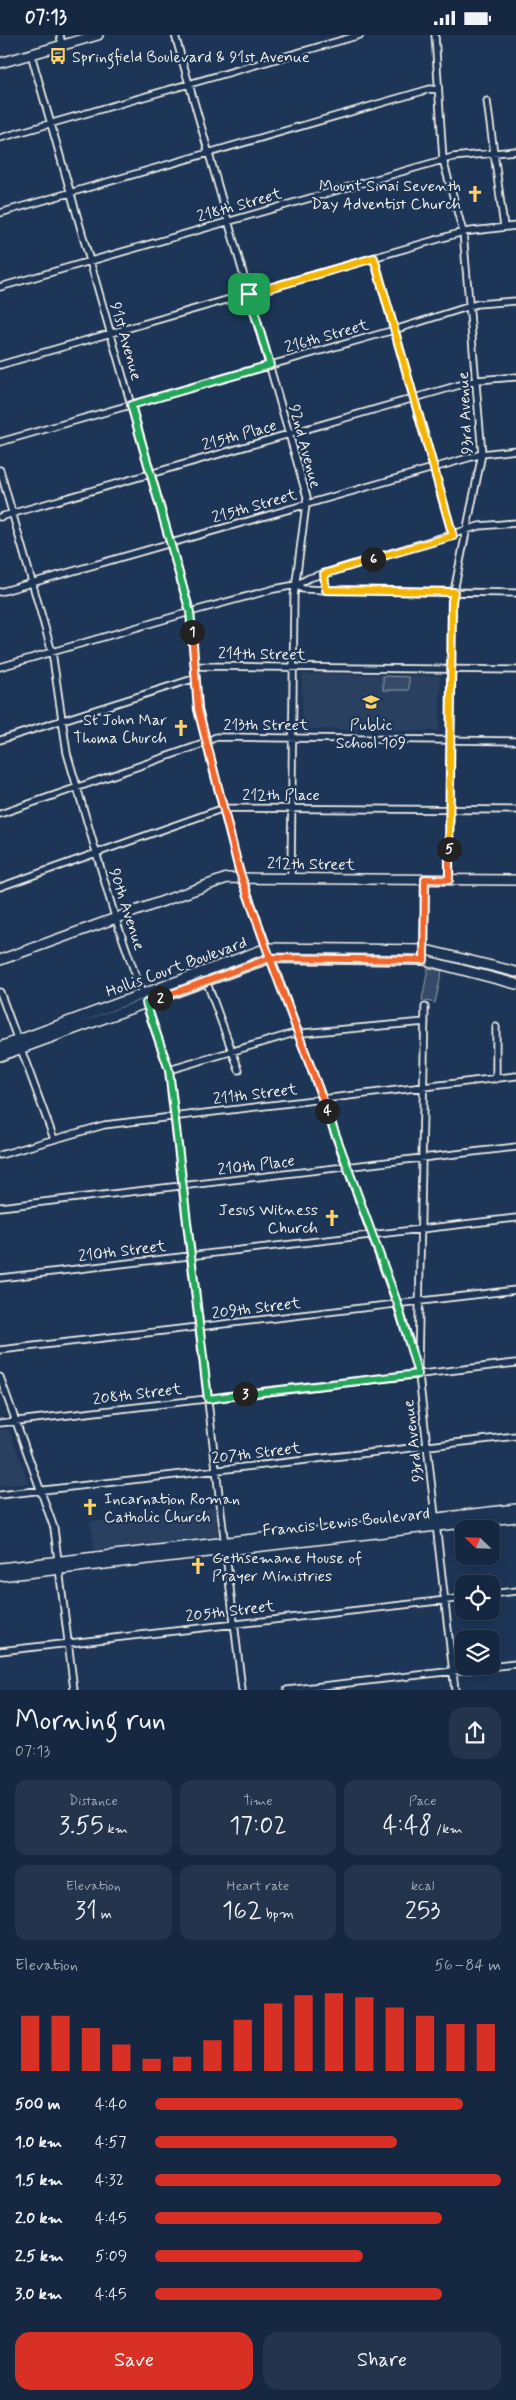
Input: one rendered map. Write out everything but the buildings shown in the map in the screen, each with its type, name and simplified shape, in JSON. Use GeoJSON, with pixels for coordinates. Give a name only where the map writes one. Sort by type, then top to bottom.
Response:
{"type":"FeatureCollection","features":[{"type":"Feature","properties":{"kind":"main road"},"geometry":{"type":"LineString","coordinates":[[0,63],[98,35]]}},
{"type":"Feature","properties":{"kind":"main road","name":"212th Street"},"geometry":{"type":"LineString","coordinates":[[0,959],[227,878],[516,880]]}},
{"type":"Feature","properties":{"kind":"main road","name":"Hollis Court Boulevard"},"geometry":{"type":"LineString","coordinates":[[100,1015],[143,993],[267,948],[426,950],[516,972]]}},
{"type":"Feature","properties":{"kind":"main road"},"geometry":{"type":"LineString","coordinates":[[318,949],[318,958]]}},
{"type":"Feature","properties":{"kind":"main road"},"geometry":{"type":"LineString","coordinates":[[371,949],[372,959]]}},
{"type":"Feature","properties":{"kind":"main road","name":"Hollis Court Boulevard"},"geometry":{"type":"LineString","coordinates":[[0,1056],[20,1045],[100,1015],[146,1003],[270,958],[424,960],[516,984]]}},
{"type":"Feature","properties":{"kind":"main road"},"geometry":{"type":"LineString","coordinates":[[476,973],[478,962]]}},
{"type":"Feature","properties":{"kind":"main road","name":"Hollis Court Boulevard"},"geometry":{"type":"LineString","coordinates":[[0,1047],[20,1045]]}},
{"type":"Feature","properties":{"kind":"main road","name":"Francis Lewis Boulevard"},"geometry":{"type":"LineString","coordinates":[[435,1523],[516,1509]]}},
{"type":"Feature","properties":{"kind":"main road","name":"Francis Lewis Boulevard"},"geometry":{"type":"LineString","coordinates":[[0,1568],[59,1565],[435,1523],[516,1517]]}},
{"type":"Feature","properties":{"kind":"main road","name":"Francis Lewis Boulevard"},"geometry":{"type":"LineString","coordinates":[[0,1577],[59,1565]]}},
{"type":"Feature","properties":{"kind":"street"},"geometry":{"type":"LineString","coordinates":[[60,35],[62,45]]}},
{"type":"Feature","properties":{"kind":"street","name":"92nd Avenue"},"geometry":{"type":"LineString","coordinates":[[175,35],[307,497],[294,596],[291,877]]}},
{"type":"Feature","properties":{"kind":"street"},"geometry":{"type":"LineString","coordinates":[[0,138],[360,35]]}},
{"type":"Feature","properties":{"kind":"street","name":"93rd Avenue"},"geometry":{"type":"LineString","coordinates":[[436,35],[443,160],[463,232],[478,381],[482,454],[452,601],[449,880]]}},
{"type":"Feature","properties":{"kind":"street","name":"91st Avenue"},"geometry":{"type":"LineString","coordinates":[[31,54],[190,612],[195,666]]}},
{"type":"Feature","properties":{"kind":"street"},"geometry":{"type":"LineString","coordinates":[[0,213],[430,89],[438,90]]}},
{"type":"Feature","properties":{"kind":"street"},"geometry":{"type":"LineString","coordinates":[[487,101],[504,227]]}},
{"type":"Feature","properties":{"kind":"street","name":"218th Street"},"geometry":{"type":"LineString","coordinates":[[0,287],[443,160],[460,156],[516,151]]}},
{"type":"Feature","properties":{"kind":"street"},"geometry":{"type":"LineString","coordinates":[[0,365],[463,232],[516,226]]}},
{"type":"Feature","properties":{"kind":"street"},"geometry":{"type":"LineString","coordinates":[[374,258],[453,536]]}},
{"type":"Feature","properties":{"kind":"street","name":"216th Street"},"geometry":{"type":"LineString","coordinates":[[0,442],[394,330],[477,304],[516,301]]}},
{"type":"Feature","properties":{"kind":"street","name":"215th Place"},"geometry":{"type":"LineString","coordinates":[[0,517],[478,381],[516,377]]}},
{"type":"Feature","properties":{"kind":"street","name":"215th Street"},"geometry":{"type":"LineString","coordinates":[[0,592],[482,454],[516,450]]}},
{"type":"Feature","properties":{"kind":"street","name":"90th Avenue"},"geometry":{"type":"LineString","coordinates":[[0,469],[52,652],[66,753],[115,917],[169,1070],[176,1116],[242,1690]]}},
{"type":"Feature","properties":{"kind":"street"},"geometry":{"type":"LineString","coordinates":[[0,667],[190,612],[274,589],[296,585],[309,578],[479,527],[516,523]]}},
{"type":"Feature","properties":{"kind":"street"},"geometry":{"type":"LineString","coordinates":[[324,574],[326,590]]}},
{"type":"Feature","properties":{"kind":"street"},"geometry":{"type":"LineString","coordinates":[[296,585],[303,589],[326,590],[516,593]]}},
{"type":"Feature","properties":{"kind":"street","name":"214th Street"},"geometry":{"type":"LineString","coordinates":[[196,678],[195,666],[516,670]]}},
{"type":"Feature","properties":{"kind":"street"},"geometry":{"type":"LineString","coordinates":[[0,740],[196,678],[198,709],[242,877],[398,1305],[418,1367]]}},
{"type":"Feature","properties":{"kind":"street","name":"213th Street"},"geometry":{"type":"LineString","coordinates":[[0,814],[216,737],[516,741]]}},
{"type":"Feature","properties":{"kind":"street","name":"212th Place"},"geometry":{"type":"LineString","coordinates":[[0,887],[224,808],[516,810]]}},
{"type":"Feature","properties":{"kind":"street"},"geometry":{"type":"LineString","coordinates":[[424,960],[426,950],[425,879]]}},
{"type":"Feature","properties":{"kind":"street"},"geometry":{"type":"LineString","coordinates":[[203,972],[239,1070]]}},
{"type":"Feature","properties":{"kind":"street"},"geometry":{"type":"LineString","coordinates":[[0,992],[54,1139]]}},
{"type":"Feature","properties":{"kind":"street","name":"93rd Avenue"},"geometry":{"type":"LineString","coordinates":[[425,1007],[418,1374],[455,1690]]}},
{"type":"Feature","properties":{"kind":"street"},"geometry":{"type":"LineString","coordinates":[[169,1070],[298,1033],[425,1022]]}},
{"type":"Feature","properties":{"kind":"street"},"geometry":{"type":"LineString","coordinates":[[496,1027],[496,1079]]}},
{"type":"Feature","properties":{"kind":"street","name":"211th Street"},"geometry":{"type":"LineString","coordinates":[[0,1155],[104,1125],[516,1076]]}},
{"type":"Feature","properties":{"kind":"street","name":"210th Place"},"geometry":{"type":"LineString","coordinates":[[0,1207],[516,1147]]}},
{"type":"Feature","properties":{"kind":"street","name":"210th Street"},"geometry":{"type":"LineString","coordinates":[[0,1278],[516,1218]]}},
{"type":"Feature","properties":{"kind":"street","name":"209th Street"},"geometry":{"type":"LineString","coordinates":[[0,1351],[516,1291]]}},
{"type":"Feature","properties":{"kind":"street","name":"208th Street"},"geometry":{"type":"LineString","coordinates":[[0,1423],[516,1363]]}},
{"type":"Feature","properties":{"kind":"street"},"geometry":{"type":"LineString","coordinates":[[0,1377],[54,1528],[74,1690]]}},
{"type":"Feature","properties":{"kind":"street","name":"207th Street"},"geometry":{"type":"LineString","coordinates":[[0,1495],[516,1435]]}},
{"type":"Feature","properties":{"kind":"street"},"geometry":{"type":"LineString","coordinates":[[500,1593],[516,1591]]}},
{"type":"Feature","properties":{"kind":"street","name":"205th Street"},"geometry":{"type":"LineString","coordinates":[[0,1651],[455,1599]]}},
{"type":"Feature","properties":{"kind":"street"},"geometry":{"type":"LineString","coordinates":[[287,1690],[516,1664]]}},
{"type":"Feature","properties":{"kind":"shaded area","name":"Public School 109"},"geometry":{"type":"Polygon","coordinates":[[[302,674],[440,676],[439,731],[302,729],[302,674]]]}},
{"type":"Feature","properties":{"kind":"shaded area"},"geometry":{"type":"Polygon","coordinates":[[[383,676],[409,677],[409,690],[383,690],[383,676]]]}},
{"type":"Feature","properties":{"kind":"shaded area"},"geometry":{"type":"Polygon","coordinates":[[[428,968],[442,971],[435,1003],[422,1000],[428,968]]]}},
{"type":"Feature","properties":{"kind":"shaded area"},"geometry":{"type":"Polygon","coordinates":[[[9,1429],[29,1483],[0,1486],[0,1430],[9,1429]]]}},
{"type":"Feature","properties":{"kind":"shaded area"},"geometry":{"type":"Polygon","coordinates":[[[215,1507],[218,1539],[95,1556],[91,1522],[215,1507]]]}},
{"type":"Feature","properties":{"kind":"place","name":"Springfield Boulevard & 91st Avenue"},"geometry":{"type":"Point","coordinates":[58,56]}},
{"type":"Feature","properties":{"kind":"place","name":"Mount Sinai Seventh Day Adventist Church"},"geometry":{"type":"Point","coordinates":[475,194]}},
{"type":"Feature","properties":{"kind":"place","name":"Public School 109"},"geometry":{"type":"Point","coordinates":[371,702]}},
{"type":"Feature","properties":{"kind":"place","name":"St John Mar Thoma Church"},"geometry":{"type":"Point","coordinates":[181,728]}},
{"type":"Feature","properties":{"kind":"place","name":"Jesus Witness Church"},"geometry":{"type":"Point","coordinates":[332,1218]}},
{"type":"Feature","properties":{"kind":"place","name":"Incarnation Roman Catholic Church"},"geometry":{"type":"Point","coordinates":[90,1507]}},
{"type":"Feature","properties":{"kind":"place","name":"Gethsemane House of Prayer Ministries"},"geometry":{"type":"Point","coordinates":[198,1566]}},
{"type":"Feature","properties":{"kind":"route"},"geometry":{"type":"LineString","coordinates":[[249,294],[270,365],[131,405],[190,612],[198,709],[239,870],[270,958],[146,1003],[169,1070],[176,1116],[208,1399],[418,1374],[418,1367],[398,1305],[270,958],[424,960],[426,950],[425,879],[449,880],[452,601],[454,592],[326,590],[324,574],[453,536],[374,258],[249,294]]}}]}
